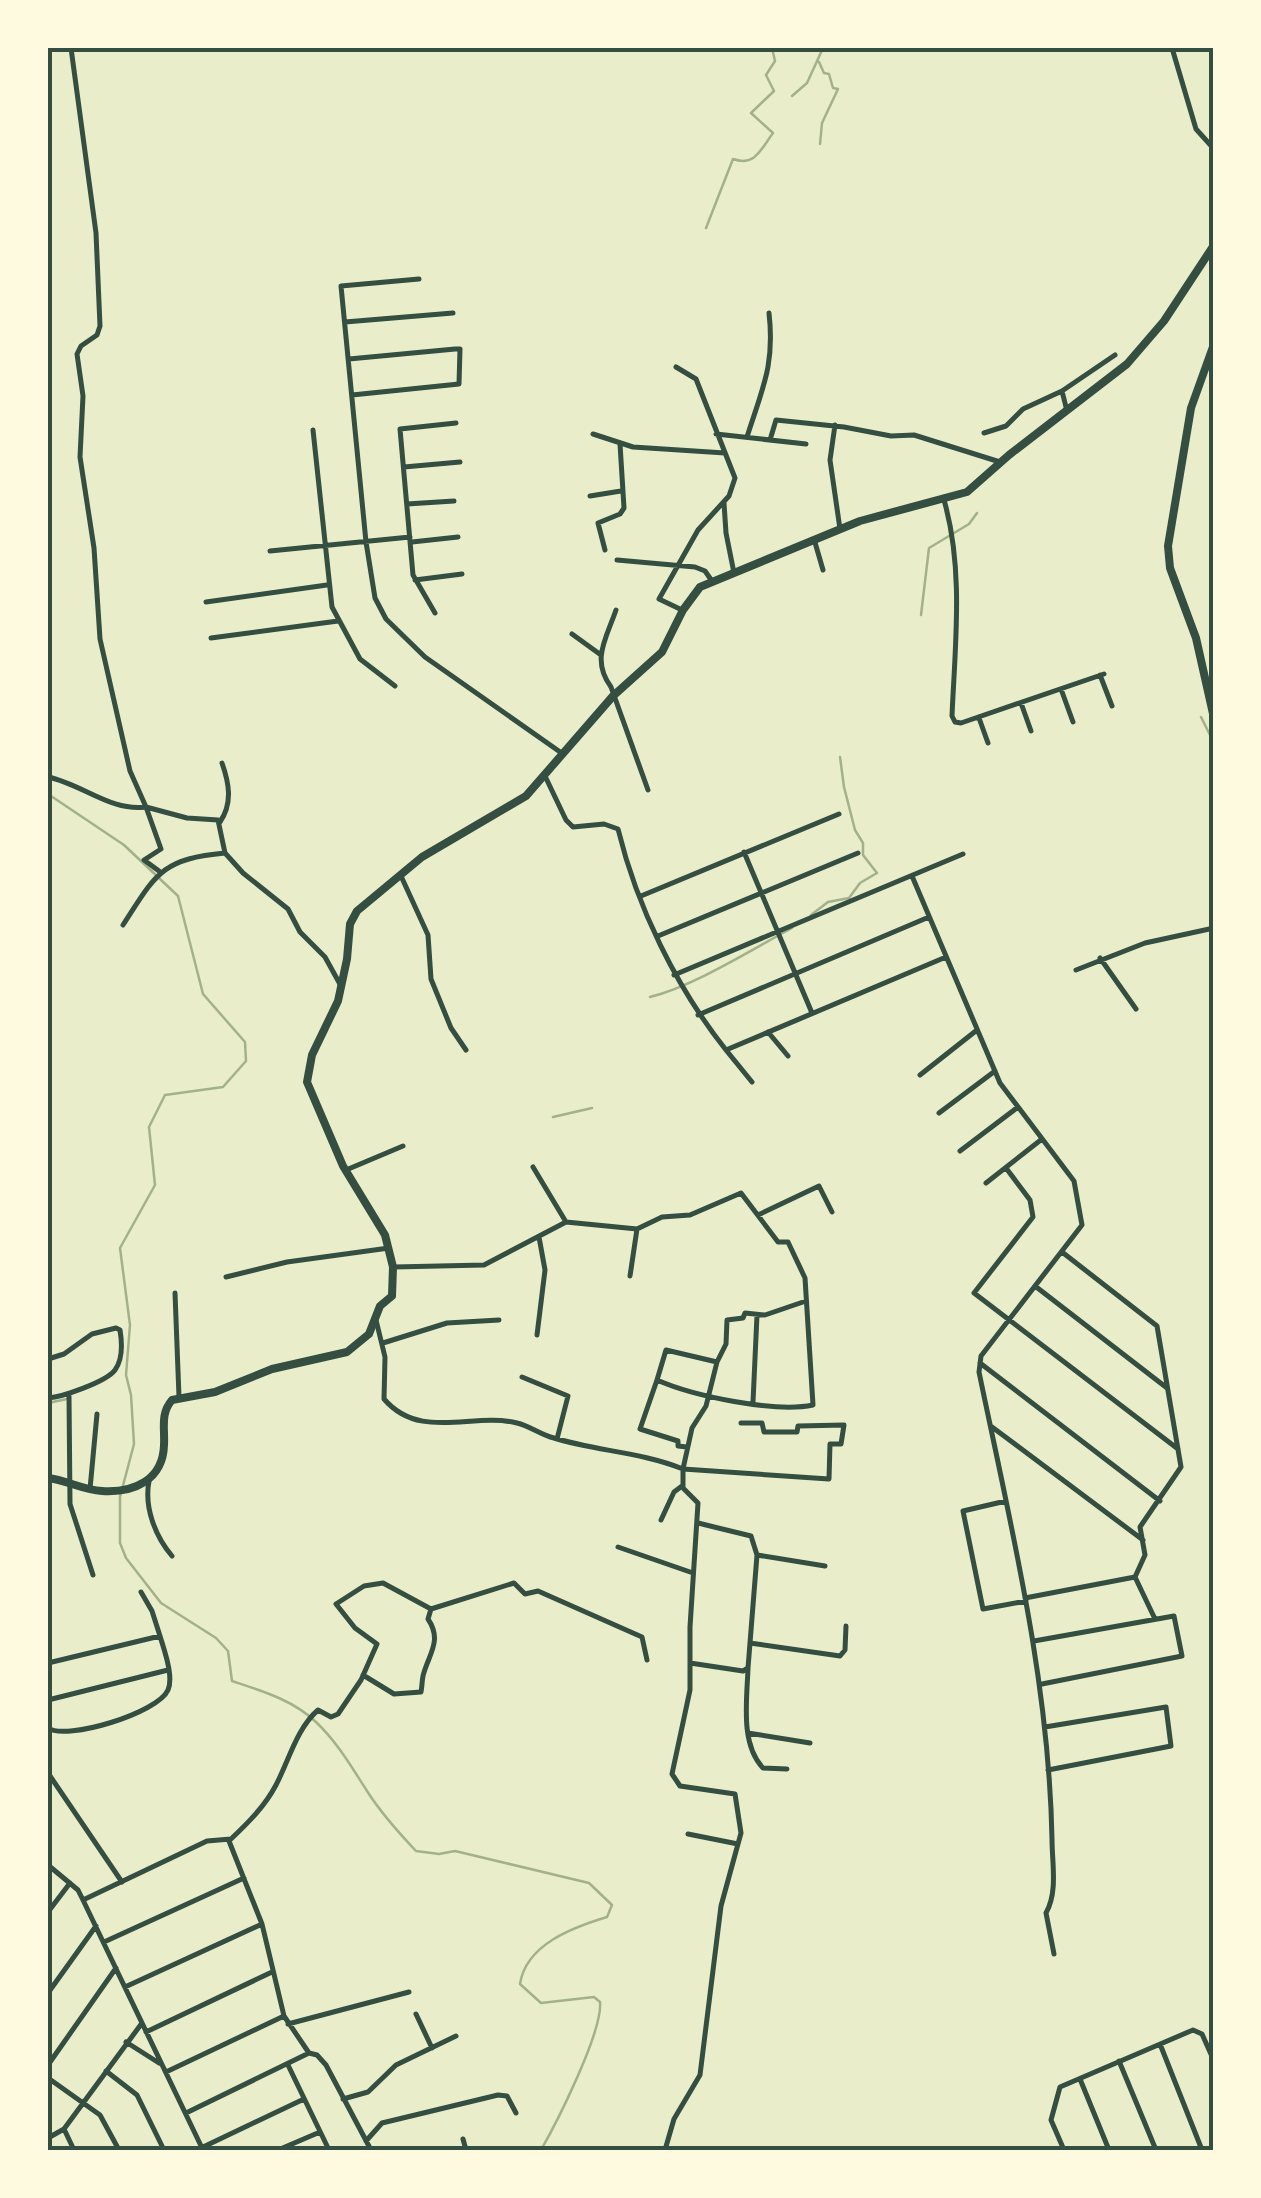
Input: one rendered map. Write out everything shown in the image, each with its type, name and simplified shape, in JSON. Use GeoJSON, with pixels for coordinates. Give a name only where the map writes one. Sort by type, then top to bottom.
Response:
{"type":"FeatureCollection","features":[{"type":"Feature","properties":{"kind":"street"},"geometry":{"type":"LineString","coordinates":[[71,48],[96,234],[100,326],[97,335],[81,346],[78,354],[84,396],[80,457],[94,548],[100,639],[130,772],[162,848],[144,860],[159,871]]}},
{"type":"Feature","properties":{"kind":"street"},"geometry":{"type":"LineString","coordinates":[[1172,48],[1196,129],[1214,149]]}},
{"type":"Feature","properties":{"kind":"street"},"geometry":{"type":"LineString","coordinates":[[48,1478],[112,1491],[150,1480],[164,1456],[168,1404],[179,1397],[215,1392],[272,1369],[347,1352],[365,1338],[380,1306],[393,1294],[389,1248],[381,1226],[346,1170],[311,1096],[307,1073],[334,1012],[354,916],[422,857],[517,803],[613,696],[662,652],[683,610],[700,588],[840,529],[967,492],[1127,364],[1164,321],[1214,245]]}},
{"type":"Feature","properties":{"kind":"street"},"geometry":{"type":"LineString","coordinates":[[418,279],[341,286],[375,598],[386,620],[425,658],[563,754]]}},
{"type":"Feature","properties":{"kind":"street"},"geometry":{"type":"LineString","coordinates":[[344,322],[453,313]]}},
{"type":"Feature","properties":{"kind":"street"},"geometry":{"type":"LineString","coordinates":[[747,437],[764,392],[773,341],[769,314]]}},
{"type":"Feature","properties":{"kind":"street"},"geometry":{"type":"LineString","coordinates":[[1214,344],[1191,408],[1168,546],[1170,568],[1192,624],[1214,718]]}},
{"type":"Feature","properties":{"kind":"street"},"geometry":{"type":"LineString","coordinates":[[348,360],[456,349],[462,354],[459,384],[352,395]]}},
{"type":"Feature","properties":{"kind":"street"},"geometry":{"type":"LineString","coordinates":[[984,433],[1006,426],[1022,409],[1062,390],[1115,355]]}},
{"type":"Feature","properties":{"kind":"street"},"geometry":{"type":"LineString","coordinates":[[676,367],[696,380],[735,478],[724,502],[698,530],[659,598],[683,610]]}},
{"type":"Feature","properties":{"kind":"street"},"geometry":{"type":"LineString","coordinates":[[1062,390],[1067,412]]}},
{"type":"Feature","properties":{"kind":"street"},"geometry":{"type":"LineString","coordinates":[[770,440],[776,420],[835,425],[887,436],[914,435],[1000,462]]}},
{"type":"Feature","properties":{"kind":"street"},"geometry":{"type":"LineString","coordinates":[[435,612],[414,580],[400,429],[456,423]]}},
{"type":"Feature","properties":{"kind":"street"},"geometry":{"type":"LineString","coordinates":[[835,425],[830,460],[840,529]]}},
{"type":"Feature","properties":{"kind":"street"},"geometry":{"type":"LineString","coordinates":[[313,430],[327,585],[338,621],[360,659],[394,686]]}},
{"type":"Feature","properties":{"kind":"street"},"geometry":{"type":"LineString","coordinates":[[593,434],[620,444],[725,453]]}},
{"type":"Feature","properties":{"kind":"street"},"geometry":{"type":"LineString","coordinates":[[716,434],[806,444]]}},
{"type":"Feature","properties":{"kind":"street"},"geometry":{"type":"LineString","coordinates":[[605,550],[598,522],[623,512],[620,444]]}},
{"type":"Feature","properties":{"kind":"street"},"geometry":{"type":"LineString","coordinates":[[404,467],[460,462]]}},
{"type":"Feature","properties":{"kind":"street"},"geometry":{"type":"LineString","coordinates":[[590,496],[621,491]]}},
{"type":"Feature","properties":{"kind":"street"},"geometry":{"type":"LineString","coordinates":[[944,500],[956,562],[952,716],[958,723],[978,718],[1102,674],[1112,706]]}},
{"type":"Feature","properties":{"kind":"street"},"geometry":{"type":"LineString","coordinates":[[408,504],[454,501]]}},
{"type":"Feature","properties":{"kind":"street"},"geometry":{"type":"LineString","coordinates":[[724,502],[734,572]]}},
{"type":"Feature","properties":{"kind":"street"},"geometry":{"type":"LineString","coordinates":[[270,552],[458,538]]}},
{"type":"Feature","properties":{"kind":"street"},"geometry":{"type":"LineString","coordinates":[[814,539],[824,570]]}},
{"type":"Feature","properties":{"kind":"street"},"geometry":{"type":"LineString","coordinates":[[617,560],[702,569],[712,581]]}},
{"type":"Feature","properties":{"kind":"street"},"geometry":{"type":"LineString","coordinates":[[414,580],[462,574]]}},
{"type":"Feature","properties":{"kind":"street"},"geometry":{"type":"LineString","coordinates":[[206,602],[327,585]]}},
{"type":"Feature","properties":{"kind":"street"},"geometry":{"type":"LineString","coordinates":[[616,610],[601,655],[601,673],[612,687],[648,790]]}},
{"type":"Feature","properties":{"kind":"street"},"geometry":{"type":"LineString","coordinates":[[211,638],[338,621]]}},
{"type":"Feature","properties":{"kind":"street"},"geometry":{"type":"LineString","coordinates":[[572,634],[601,655]]}},
{"type":"Feature","properties":{"kind":"street"},"geometry":{"type":"LineString","coordinates":[[1060,689],[1073,722]]}},
{"type":"Feature","properties":{"kind":"street"},"geometry":{"type":"LineString","coordinates":[[1021,704],[1031,731]]}},
{"type":"Feature","properties":{"kind":"street"},"geometry":{"type":"LineString","coordinates":[[978,718],[988,743]]}},
{"type":"Feature","properties":{"kind":"street"},"geometry":{"type":"LineString","coordinates":[[222,763],[230,787],[226,813],[220,822],[225,853],[242,873],[288,909],[300,932],[324,956],[341,986]]}},
{"type":"Feature","properties":{"kind":"street"},"geometry":{"type":"LineString","coordinates":[[48,776],[78,785],[117,806],[146,807],[220,822]]}},
{"type":"Feature","properties":{"kind":"street"},"geometry":{"type":"LineString","coordinates":[[544,776],[573,828],[604,824],[618,829],[674,975],[698,1014],[752,1082]]}},
{"type":"Feature","properties":{"kind":"street"},"geometry":{"type":"LineString","coordinates":[[641,896],[839,814]]}},
{"type":"Feature","properties":{"kind":"street"},"geometry":{"type":"LineString","coordinates":[[744,852],[812,1014]]}},
{"type":"Feature","properties":{"kind":"street"},"geometry":{"type":"LineString","coordinates":[[123,925],[159,871],[202,854],[225,853]]}},
{"type":"Feature","properties":{"kind":"street"},"geometry":{"type":"LineString","coordinates":[[658,936],[858,853]]}},
{"type":"Feature","properties":{"kind":"street"},"geometry":{"type":"LineString","coordinates":[[674,975],[963,854]]}},
{"type":"Feature","properties":{"kind":"street"},"geometry":{"type":"LineString","coordinates":[[400,873],[428,935],[432,956],[429,975],[451,1028],[466,1050]]}},
{"type":"Feature","properties":{"kind":"street"},"geometry":{"type":"LineString","coordinates":[[912,876],[995,1072],[1074,1181],[1082,1225],[979,1362],[1042,1684],[1053,1900],[1046,1913],[1054,1954]]}},
{"type":"Feature","properties":{"kind":"street"},"geometry":{"type":"LineString","coordinates":[[698,1014],[929,917]]}},
{"type":"Feature","properties":{"kind":"street"},"geometry":{"type":"LineString","coordinates":[[1076,970],[1157,939],[1214,928]]}},
{"type":"Feature","properties":{"kind":"street"},"geometry":{"type":"LineString","coordinates":[[726,1050],[946,957]]}},
{"type":"Feature","properties":{"kind":"street"},"geometry":{"type":"LineString","coordinates":[[1100,958],[1136,1009]]}},
{"type":"Feature","properties":{"kind":"street"},"geometry":{"type":"LineString","coordinates":[[920,1075],[977,1030]]}},
{"type":"Feature","properties":{"kind":"street"},"geometry":{"type":"LineString","coordinates":[[768,1032],[788,1056]]}},
{"type":"Feature","properties":{"kind":"street"},"geometry":{"type":"LineString","coordinates":[[939,1113],[995,1072]]}},
{"type":"Feature","properties":{"kind":"street"},"geometry":{"type":"LineString","coordinates":[[960,1151],[1018,1107]]}},
{"type":"Feature","properties":{"kind":"street"},"geometry":{"type":"LineString","coordinates":[[986,1183],[1042,1139]]}},
{"type":"Feature","properties":{"kind":"street"},"geometry":{"type":"LineString","coordinates":[[346,1170],[403,1146]]}},
{"type":"Feature","properties":{"kind":"street"},"geometry":{"type":"LineString","coordinates":[[533,1167],[566,1222]]}},
{"type":"Feature","properties":{"kind":"street"},"geometry":{"type":"LineString","coordinates":[[1006,1168],[1030,1200],[1033,1217],[974,1293],[1178,1449]]}},
{"type":"Feature","properties":{"kind":"street"},"geometry":{"type":"LineString","coordinates":[[758,1215],[819,1186],[832,1212]]}},
{"type":"Feature","properties":{"kind":"street"},"geometry":{"type":"LineString","coordinates":[[392,1267],[484,1266],[566,1222],[638,1229],[662,1218],[690,1215],[741,1193],[778,1242],[788,1242],[805,1278],[813,1405],[710,1398],[657,1380]]}},
{"type":"Feature","properties":{"kind":"street"},"geometry":{"type":"LineString","coordinates":[[630,1276],[638,1229]]}},
{"type":"Feature","properties":{"kind":"street"},"geometry":{"type":"LineString","coordinates":[[536,1335],[545,1270],[540,1237]]}},
{"type":"Feature","properties":{"kind":"street"},"geometry":{"type":"LineString","coordinates":[[226,1277],[288,1262],[389,1248]]}},
{"type":"Feature","properties":{"kind":"street"},"geometry":{"type":"LineString","coordinates":[[1062,1252],[1157,1326],[1181,1467],[1140,1527],[1145,1555],[1135,1577],[1155,1619]]}},
{"type":"Feature","properties":{"kind":"street"},"geometry":{"type":"LineString","coordinates":[[1035,1286],[1168,1389]]}},
{"type":"Feature","properties":{"kind":"street"},"geometry":{"type":"LineString","coordinates":[[175,1292],[179,1397]]}},
{"type":"Feature","properties":{"kind":"street"},"geometry":{"type":"LineString","coordinates":[[757,1315],[806,1301]]}},
{"type":"Feature","properties":{"kind":"street"},"geometry":{"type":"LineString","coordinates":[[662,1520],[674,1492],[682,1486],[692,1428],[710,1398],[717,1362],[727,1342],[727,1320],[744,1318],[745,1312],[757,1312],[753,1403]]}},
{"type":"Feature","properties":{"kind":"street"},"geometry":{"type":"LineString","coordinates":[[376,1320],[383,1343],[384,1399],[412,1418],[432,1424],[508,1422],[557,1439],[645,1456],[684,1469],[829,1479],[830,1444],[841,1444],[844,1426],[798,1426],[797,1432],[775,1434],[764,1432],[762,1424],[741,1422]]}},
{"type":"Feature","properties":{"kind":"street"},"geometry":{"type":"LineString","coordinates":[[383,1343],[447,1323],[499,1320]]}},
{"type":"Feature","properties":{"kind":"street"},"geometry":{"type":"LineString","coordinates":[[48,1359],[64,1354],[92,1334],[120,1330],[122,1348],[115,1370],[69,1396],[48,1398]]}},
{"type":"Feature","properties":{"kind":"street"},"geometry":{"type":"LineString","coordinates":[[687,1446],[678,1446],[678,1441],[640,1429],[666,1350],[717,1362]]}},
{"type":"Feature","properties":{"kind":"street"},"geometry":{"type":"LineString","coordinates":[[979,1362],[1160,1501]]}},
{"type":"Feature","properties":{"kind":"street"},"geometry":{"type":"LineString","coordinates":[[522,1376],[568,1396],[557,1439]]}},
{"type":"Feature","properties":{"kind":"street"},"geometry":{"type":"LineString","coordinates":[[69,1396],[72,1514],[93,1575]]}},
{"type":"Feature","properties":{"kind":"street"},"geometry":{"type":"LineString","coordinates":[[90,1489],[98,1414]]}},
{"type":"Feature","properties":{"kind":"street"},"geometry":{"type":"LineString","coordinates":[[990,1425],[1142,1540]]}},
{"type":"Feature","properties":{"kind":"street"},"geometry":{"type":"LineString","coordinates":[[150,1480],[148,1501],[155,1529],[172,1556]]}},
{"type":"Feature","properties":{"kind":"street"},"geometry":{"type":"LineString","coordinates":[[665,2150],[674,2119],[700,2075],[721,1906],[741,1833],[735,1794],[680,1786],[672,1774],[690,1690],[692,1573],[698,1524],[696,1500],[682,1486]]}},
{"type":"Feature","properties":{"kind":"street"},"geometry":{"type":"LineString","coordinates":[[1006,1501],[963,1511],[984,1608],[1135,1577]]}},
{"type":"Feature","properties":{"kind":"street"},"geometry":{"type":"LineString","coordinates":[[698,1524],[752,1536],[757,1555],[748,1668],[748,1733],[760,1766],[787,1769]]}},
{"type":"Feature","properties":{"kind":"street"},"geometry":{"type":"LineString","coordinates":[[618,1548],[692,1573]]}},
{"type":"Feature","properties":{"kind":"street"},"geometry":{"type":"LineString","coordinates":[[757,1555],[825,1566]]}},
{"type":"Feature","properties":{"kind":"street"},"geometry":{"type":"LineString","coordinates":[[83,1900],[207,1840],[229,1840],[267,1800],[307,1720],[320,1710],[330,1717],[336,1716],[363,1676],[377,1644],[346,1619],[336,1604],[364,1586],[383,1582],[431,1610],[517,1583],[525,1594],[538,1590],[642,1637],[647,1660]]}},
{"type":"Feature","properties":{"kind":"street"},"geometry":{"type":"LineString","coordinates":[[48,1728],[61,1734],[114,1721],[165,1694],[170,1683],[160,1636],[152,1611],[140,1592]]}},
{"type":"Feature","properties":{"kind":"street"},"geometry":{"type":"LineString","coordinates":[[363,1676],[394,1694],[420,1692],[434,1651],[434,1628],[428,1619],[431,1610]]}},
{"type":"Feature","properties":{"kind":"street"},"geometry":{"type":"LineString","coordinates":[[1034,1641],[1174,1616],[1182,1656],[1042,1684]]}},
{"type":"Feature","properties":{"kind":"street"},"geometry":{"type":"LineString","coordinates":[[750,1643],[840,1656],[845,1650],[846,1626]]}},
{"type":"Feature","properties":{"kind":"street"},"geometry":{"type":"LineString","coordinates":[[48,1663],[160,1636]]}},
{"type":"Feature","properties":{"kind":"street"},"geometry":{"type":"LineString","coordinates":[[690,1662],[744,1671],[748,1668]]}},
{"type":"Feature","properties":{"kind":"street"},"geometry":{"type":"LineString","coordinates":[[48,1700],[168,1670]]}},
{"type":"Feature","properties":{"kind":"street"},"geometry":{"type":"LineString","coordinates":[[1045,1728],[1166,1707],[1171,1746],[1048,1770]]}},
{"type":"Feature","properties":{"kind":"street"},"geometry":{"type":"LineString","coordinates":[[748,1733],[810,1743]]}},
{"type":"Feature","properties":{"kind":"street"},"geometry":{"type":"LineString","coordinates":[[48,1773],[122,1882]]}},
{"type":"Feature","properties":{"kind":"street"},"geometry":{"type":"LineString","coordinates":[[688,1834],[738,1844]]}},
{"type":"Feature","properties":{"kind":"street"},"geometry":{"type":"LineString","coordinates":[[229,1840],[262,1924],[284,2016],[309,2052],[323,2060],[370,2150]]}},
{"type":"Feature","properties":{"kind":"street"},"geometry":{"type":"LineString","coordinates":[[48,1864],[83,1900],[202,2149],[304,2098]]}},
{"type":"Feature","properties":{"kind":"street"},"geometry":{"type":"LineString","coordinates":[[104,1942],[244,1878]]}},
{"type":"Feature","properties":{"kind":"street"},"geometry":{"type":"LineString","coordinates":[[48,1912],[70,1883]]}},
{"type":"Feature","properties":{"kind":"street"},"geometry":{"type":"LineString","coordinates":[[125,1987],[262,1924]]}},
{"type":"Feature","properties":{"kind":"street"},"geometry":{"type":"LineString","coordinates":[[48,1993],[96,1926]]}},
{"type":"Feature","properties":{"kind":"street"},"geometry":{"type":"LineString","coordinates":[[48,2064],[116,1968]]}},
{"type":"Feature","properties":{"kind":"street"},"geometry":{"type":"LineString","coordinates":[[146,2032],[272,1972]]}},
{"type":"Feature","properties":{"kind":"street"},"geometry":{"type":"LineString","coordinates":[[288,2024],[409,1992]]}},
{"type":"Feature","properties":{"kind":"street"},"geometry":{"type":"LineString","coordinates":[[416,2014],[432,2048]]}},
{"type":"Feature","properties":{"kind":"street"},"geometry":{"type":"LineString","coordinates":[[166,2072],[284,2016]]}},
{"type":"Feature","properties":{"kind":"street"},"geometry":{"type":"LineString","coordinates":[[48,2138],[64,2129],[142,2023]]}},
{"type":"Feature","properties":{"kind":"street"},"geometry":{"type":"LineString","coordinates":[[1064,2150],[1052,2120],[1057,2091],[1193,2030],[1202,2034],[1214,2062]]}},
{"type":"Feature","properties":{"kind":"street"},"geometry":{"type":"LineString","coordinates":[[343,2099],[368,2092],[396,2065],[456,2036]]}},
{"type":"Feature","properties":{"kind":"street"},"geometry":{"type":"LineString","coordinates":[[126,2042],[162,2064]]}},
{"type":"Feature","properties":{"kind":"street"},"geometry":{"type":"LineString","coordinates":[[1160,2044],[1202,2150]]}},
{"type":"Feature","properties":{"kind":"street"},"geometry":{"type":"LineString","coordinates":[[185,2114],[309,2052]]}},
{"type":"Feature","properties":{"kind":"street"},"geometry":{"type":"LineString","coordinates":[[1118,2062],[1156,2150]]}},
{"type":"Feature","properties":{"kind":"street"},"geometry":{"type":"LineString","coordinates":[[288,2065],[329,2150]]}},
{"type":"Feature","properties":{"kind":"street"},"geometry":{"type":"LineString","coordinates":[[106,2071],[137,2095],[164,2150]]}},
{"type":"Feature","properties":{"kind":"street"},"geometry":{"type":"LineString","coordinates":[[48,2078],[100,2114],[119,2150]]}},
{"type":"Feature","properties":{"kind":"street"},"geometry":{"type":"LineString","coordinates":[[1080,2078],[1109,2150]]}},
{"type":"Feature","properties":{"kind":"street"},"geometry":{"type":"LineString","coordinates":[[366,2141],[382,2124],[498,2095],[507,2096],[516,2113]]}},
{"type":"Feature","properties":{"kind":"street"},"geometry":{"type":"LineString","coordinates":[[64,2129],[74,2150]]}},
{"type":"Feature","properties":{"kind":"street"},"geometry":{"type":"LineString","coordinates":[[278,2150],[320,2132]]}},
{"type":"Feature","properties":{"kind":"street"},"geometry":{"type":"LineString","coordinates":[[463,2139],[466,2150]]}},
{"type":"Feature","properties":{"kind":"waterway"},"geometry":{"type":"LineString","coordinates":[[706,228],[733,159],[752,159],[773,133],[751,113],[774,91],[766,75],[775,61],[772,48]]}},
{"type":"Feature","properties":{"kind":"waterway"},"geometry":{"type":"LineString","coordinates":[[792,96],[807,83],[823,48]]}},
{"type":"Feature","properties":{"kind":"waterway"},"geometry":{"type":"LineString","coordinates":[[819,62],[824,73],[829,74],[833,88],[838,89],[822,123],[820,144]]}},
{"type":"Feature","properties":{"kind":"waterway"},"geometry":{"type":"LineString","coordinates":[[921,615],[929,548],[969,524],[977,513]]}},
{"type":"Feature","properties":{"kind":"waterway"},"geometry":{"type":"LineString","coordinates":[[1201,717],[1214,743]]}},
{"type":"Feature","properties":{"kind":"waterway"},"geometry":{"type":"LineString","coordinates":[[811,915],[828,902],[849,898],[860,883],[877,873],[863,855],[863,843],[855,830],[840,757]]}},
{"type":"Feature","properties":{"kind":"waterway"},"geometry":{"type":"LineString","coordinates":[[48,794],[124,845],[178,896],[203,994],[245,1042],[246,1061],[223,1087],[165,1095],[149,1127],[155,1185],[120,1248],[130,1325],[126,1375],[134,1444],[120,1497],[120,1543],[126,1558],[161,1603],[216,1638],[228,1651],[232,1681],[287,1702],[324,1730],[378,1807],[416,1851],[455,1851],[589,1883],[612,1905],[607,1917],[553,1939],[531,1958],[524,1970],[520,1984],[541,2003],[594,1997],[600,2002],[587,2054],[541,2150]]}},
{"type":"Feature","properties":{"kind":"waterway"},"geometry":{"type":"LineString","coordinates":[[650,997],[703,976],[792,928]]}},
{"type":"Feature","properties":{"kind":"waterway"},"geometry":{"type":"LineString","coordinates":[[553,1117],[592,1108]]}},
{"type":"Feature","properties":{"kind":"waterway"},"geometry":{"type":"LineString","coordinates":[[48,1403],[67,1399]]}}]}
